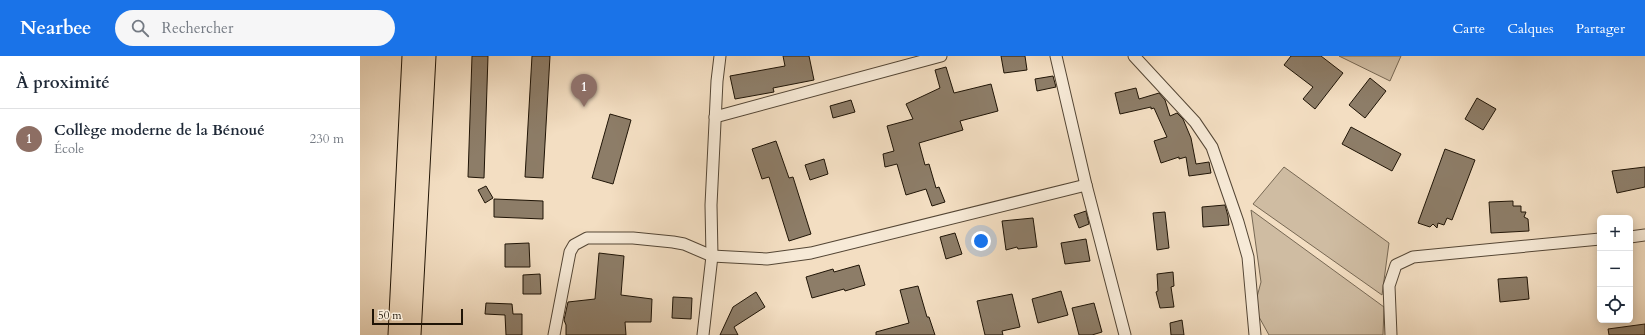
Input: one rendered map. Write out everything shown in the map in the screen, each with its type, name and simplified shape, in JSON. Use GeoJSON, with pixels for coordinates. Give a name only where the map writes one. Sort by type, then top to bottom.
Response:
{"type":"FeatureCollection","features":[{"type":"Feature","properties":{"kind":"main road"},"geometry":{"type":"LineString","coordinates":[[397,335],[412,56]]}},
{"type":"Feature","properties":{"kind":"main road"},"geometry":{"type":"LineString","coordinates":[[412,335],[427,56]]}},
{"type":"Feature","properties":{"kind":"street"},"geometry":{"type":"LineString","coordinates":[[703,335],[712,256],[711,205],[715,117],[720,56]]}},
{"type":"Feature","properties":{"kind":"street"},"geometry":{"type":"LineString","coordinates":[[715,117],[941,56]]}},
{"type":"Feature","properties":{"kind":"street"},"geometry":{"type":"LineString","coordinates":[[1056,56],[1086,185],[1124,335]]}},
{"type":"Feature","properties":{"kind":"street"},"geometry":{"type":"LineString","coordinates":[[1134,56],[1195,122],[1212,147],[1238,222],[1248,257],[1255,335]]}},
{"type":"Feature","properties":{"kind":"street"},"geometry":{"type":"LineString","coordinates":[[554,335],[570,252],[574,245],[580,240],[587,238],[633,238],[673,242],[684,244],[712,256],[767,259],[811,252],[1086,185]]}},
{"type":"Feature","properties":{"kind":"street"},"geometry":{"type":"LineString","coordinates":[[1633,236],[1645,235]]}},
{"type":"Feature","properties":{"kind":"street"},"geometry":{"type":"LineString","coordinates":[[1391,335],[1389,286],[1396,265],[1413,257],[1597,239]]}},
{"type":"Feature","properties":{"kind":"shaded area"},"geometry":{"type":"Polygon","coordinates":[[[1339,56],[1401,56],[1390,81],[1339,56]]]}},
{"type":"Feature","properties":{"kind":"shaded area"},"geometry":{"type":"Polygon","coordinates":[[[1284,167],[1389,243],[1382,295],[1253,204],[1284,167]]]}},
{"type":"Feature","properties":{"kind":"shaded area"},"geometry":{"type":"Polygon","coordinates":[[[1251,210],[1384,307],[1383,335],[1269,335],[1254,308],[1261,282],[1251,210]]]}},
{"type":"Feature","properties":{"kind":"building"},"geometry":{"type":"Polygon","coordinates":[[[472,56],[488,56],[484,178],[468,177],[472,56]]]}},
{"type":"Feature","properties":{"kind":"building"},"geometry":{"type":"Polygon","coordinates":[[[532,56],[550,56],[543,178],[525,177],[532,56]]]}},
{"type":"Feature","properties":{"kind":"building"},"geometry":{"type":"Polygon","coordinates":[[[783,56],[809,56],[814,80],[773,88],[774,92],[735,99],[730,76],[785,66],[783,56]]]}},
{"type":"Feature","properties":{"kind":"building"},"geometry":{"type":"Polygon","coordinates":[[[1001,56],[1025,56],[1027,70],[1004,73],[1001,56]]]}},
{"type":"Feature","properties":{"kind":"building"},"geometry":{"type":"Polygon","coordinates":[[[1291,56],[1321,56],[1343,73],[1315,109],[1303,99],[1313,87],[1284,65],[1291,56]]]}},
{"type":"Feature","properties":{"kind":"building"},"geometry":{"type":"Polygon","coordinates":[[[946,67],[954,93],[991,84],[998,111],[960,121],[963,130],[919,143],[925,165],[929,164],[936,188],[939,187],[945,202],[932,206],[926,189],[906,195],[897,164],[885,167],[883,154],[894,151],[887,126],[913,119],[906,104],[940,88],[935,70],[946,67]]]}},
{"type":"Feature","properties":{"kind":"building"},"geometry":{"type":"Polygon","coordinates":[[[1053,76],[1056,87],[1037,91],[1035,79],[1053,76]]]}},
{"type":"Feature","properties":{"kind":"building"},"geometry":{"type":"Polygon","coordinates":[[[1370,78],[1386,91],[1365,118],[1349,105],[1370,78]]]}},
{"type":"Feature","properties":{"kind":"building"},"geometry":{"type":"Polygon","coordinates":[[[1136,88],[1139,99],[1159,93],[1165,100],[1170,116],[1177,113],[1183,119],[1191,138],[1196,164],[1209,162],[1211,173],[1189,176],[1186,157],[1179,159],[1179,157],[1161,163],[1154,141],[1167,137],[1154,108],[1151,109],[1151,107],[1120,114],[1115,93],[1136,88]]]}},
{"type":"Feature","properties":{"kind":"building"},"geometry":{"type":"Polygon","coordinates":[[[1477,98],[1496,109],[1483,130],[1465,119],[1477,98]]]}},
{"type":"Feature","properties":{"kind":"building"},"geometry":{"type":"Polygon","coordinates":[[[851,100],[855,112],[833,118],[830,106],[851,100]]]}},
{"type":"Feature","properties":{"kind":"building"},"geometry":{"type":"Polygon","coordinates":[[[610,114],[631,120],[613,184],[592,178],[610,114]]]}},
{"type":"Feature","properties":{"kind":"building"},"geometry":{"type":"Polygon","coordinates":[[[1351,127],[1401,154],[1392,171],[1342,144],[1351,127]]]}},
{"type":"Feature","properties":{"kind":"building"},"geometry":{"type":"Polygon","coordinates":[[[776,141],[789,178],[793,177],[811,234],[789,241],[769,177],[762,179],[752,149],[776,141]]]}},
{"type":"Feature","properties":{"kind":"building"},"geometry":{"type":"Polygon","coordinates":[[[1445,149],[1475,160],[1452,220],[1447,218],[1444,225],[1438,223],[1437,228],[1433,224],[1430,227],[1418,223],[1445,149]]]}},
{"type":"Feature","properties":{"kind":"building"},"geometry":{"type":"Polygon","coordinates":[[[824,159],[828,174],[810,180],[805,165],[824,159]]]}},
{"type":"Feature","properties":{"kind":"building"},"geometry":{"type":"Polygon","coordinates":[[[1645,167],[1645,187],[1617,193],[1612,171],[1645,167]]]}},
{"type":"Feature","properties":{"kind":"building"},"geometry":{"type":"Polygon","coordinates":[[[486,186],[493,198],[485,203],[478,190],[486,186]]]}},
{"type":"Feature","properties":{"kind":"building"},"geometry":{"type":"Polygon","coordinates":[[[494,199],[543,201],[543,219],[494,217],[494,199]]]}},
{"type":"Feature","properties":{"kind":"building"},"geometry":{"type":"Polygon","coordinates":[[[1513,201],[1513,206],[1521,206],[1521,212],[1526,212],[1524,217],[1528,219],[1529,231],[1491,233],[1489,202],[1513,201]]]}},
{"type":"Feature","properties":{"kind":"building"},"geometry":{"type":"Polygon","coordinates":[[[1225,205],[1229,225],[1203,227],[1202,207],[1225,205]]]}},
{"type":"Feature","properties":{"kind":"building"},"geometry":{"type":"Polygon","coordinates":[[[1086,211],[1089,224],[1079,228],[1074,215],[1086,211]]]}},
{"type":"Feature","properties":{"kind":"building"},"geometry":{"type":"Polygon","coordinates":[[[1165,212],[1169,248],[1157,250],[1153,213],[1165,212]]]}},
{"type":"Feature","properties":{"kind":"building"},"geometry":{"type":"Polygon","coordinates":[[[1033,218],[1037,247],[1018,249],[1017,247],[1006,250],[1002,221],[1033,218]]]}},
{"type":"Feature","properties":{"kind":"building"},"geometry":{"type":"Polygon","coordinates":[[[955,233],[962,254],[946,259],[940,237],[955,233]]]}},
{"type":"Feature","properties":{"kind":"building"},"geometry":{"type":"Polygon","coordinates":[[[1086,239],[1090,261],[1065,264],[1061,243],[1086,239]]]}},
{"type":"Feature","properties":{"kind":"building"},"geometry":{"type":"Polygon","coordinates":[[[529,243],[530,267],[505,267],[505,244],[529,243]]]}},
{"type":"Feature","properties":{"kind":"building"},"geometry":{"type":"Polygon","coordinates":[[[599,253],[624,256],[621,295],[652,299],[651,322],[625,322],[626,335],[566,335],[566,325],[564,320],[568,302],[595,299],[599,253]]]}},
{"type":"Feature","properties":{"kind":"building"},"geometry":{"type":"Polygon","coordinates":[[[859,265],[865,285],[812,298],[806,277],[833,269],[834,272],[859,265]]]}},
{"type":"Feature","properties":{"kind":"building"},"geometry":{"type":"Polygon","coordinates":[[[1173,272],[1174,286],[1171,287],[1174,307],[1160,308],[1156,292],[1158,291],[1157,274],[1173,272]]]}},
{"type":"Feature","properties":{"kind":"building"},"geometry":{"type":"Polygon","coordinates":[[[540,274],[541,294],[523,294],[523,275],[540,274]]]}},
{"type":"Feature","properties":{"kind":"building"},"geometry":{"type":"Polygon","coordinates":[[[1527,277],[1529,299],[1500,302],[1498,279],[1527,277]]]}},
{"type":"Feature","properties":{"kind":"building"},"geometry":{"type":"Polygon","coordinates":[[[918,286],[927,317],[929,317],[935,335],[876,335],[876,332],[909,323],[900,290],[918,286]]]}},
{"type":"Feature","properties":{"kind":"building"},"geometry":{"type":"Polygon","coordinates":[[[1061,291],[1068,315],[1038,323],[1032,299],[1061,291]]]}},
{"type":"Feature","properties":{"kind":"building"},"geometry":{"type":"Polygon","coordinates":[[[756,292],[765,307],[734,327],[738,335],[720,335],[733,307],[756,292]]]}},
{"type":"Feature","properties":{"kind":"building"},"geometry":{"type":"Polygon","coordinates":[[[1012,294],[1020,327],[1002,331],[1003,335],[985,335],[977,301],[1012,294]]]}},
{"type":"Feature","properties":{"kind":"building"},"geometry":{"type":"Polygon","coordinates":[[[673,297],[692,298],[691,319],[672,318],[673,297]]]}},
{"type":"Feature","properties":{"kind":"building"},"geometry":{"type":"Polygon","coordinates":[[[486,303],[512,304],[513,314],[522,314],[522,335],[506,335],[505,315],[485,314],[486,303]]]}},
{"type":"Feature","properties":{"kind":"building"},"geometry":{"type":"Polygon","coordinates":[[[1094,303],[1102,332],[1092,335],[1079,335],[1072,308],[1094,303]]]}},
{"type":"Feature","properties":{"kind":"building"},"geometry":{"type":"Polygon","coordinates":[[[1182,320],[1184,335],[1171,335],[1170,323],[1182,320]]]}},
{"type":"Feature","properties":{"kind":"building"},"geometry":{"type":"Polygon","coordinates":[[[1645,324],[1645,335],[1609,335],[1608,329],[1645,324]]]}},
{"type":"Feature","properties":{"kind":"place","name":"Collège moderne de la Bénoué"},"geometry":{"type":"Point","coordinates":[584,107]}}]}
